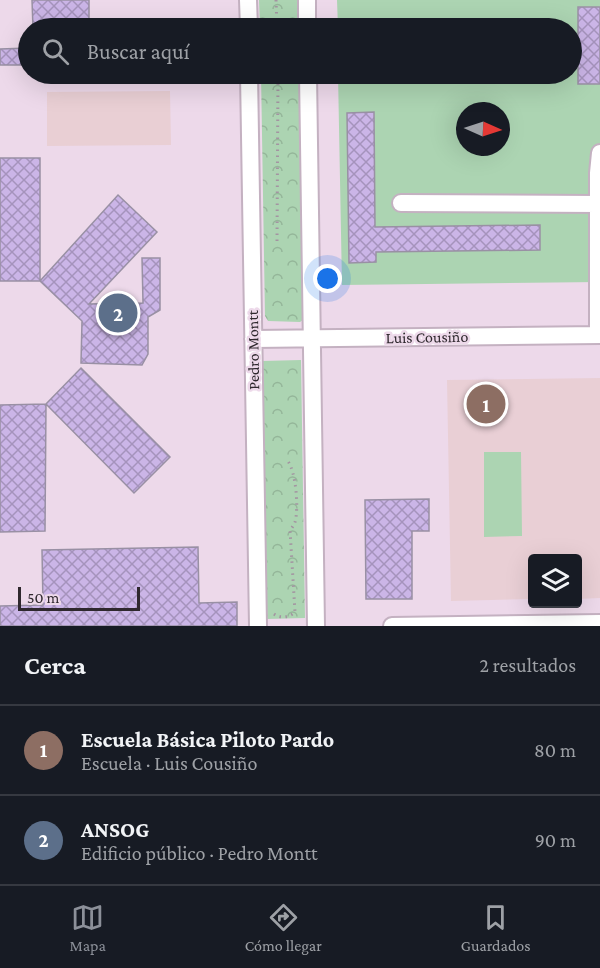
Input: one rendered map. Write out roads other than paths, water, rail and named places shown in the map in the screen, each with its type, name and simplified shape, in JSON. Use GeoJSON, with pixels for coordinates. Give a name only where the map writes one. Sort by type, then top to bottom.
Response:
{"type":"FeatureCollection","features":[{"type":"Feature","properties":{"kind":"street"},"geometry":{"type":"LineString","coordinates":[[248,0],[249,18]]}},
{"type":"Feature","properties":{"kind":"street"},"geometry":{"type":"LineString","coordinates":[[307,0],[307,18]]}},
{"type":"Feature","properties":{"kind":"street","name":"Pedro Montt"},"geometry":{"type":"LineString","coordinates":[[249,84],[258,626]]}},
{"type":"Feature","properties":{"kind":"street"},"geometry":{"type":"LineString","coordinates":[[308,84],[316,626]]}},
{"type":"Feature","properties":{"kind":"street"},"geometry":{"type":"LineString","coordinates":[[599,335],[598,173],[600,153]]}},
{"type":"Feature","properties":{"kind":"street"},"geometry":{"type":"LineString","coordinates":[[401,203],[598,204]]}},
{"type":"Feature","properties":{"kind":"street","name":"Luis Cousiño"},"geometry":{"type":"LineString","coordinates":[[253,339],[599,335]]}},
{"type":"Feature","properties":{"kind":"street"},"geometry":{"type":"LineString","coordinates":[[392,626],[600,623]]}},
{"type":"Feature","properties":{"kind":"place","name":"ANSOG"},"geometry":{"type":"Point","coordinates":[118,313]}},
{"type":"Feature","properties":{"kind":"place","name":"Escuela Básica Piloto Pardo"},"geometry":{"type":"Point","coordinates":[486,404]}}]}
